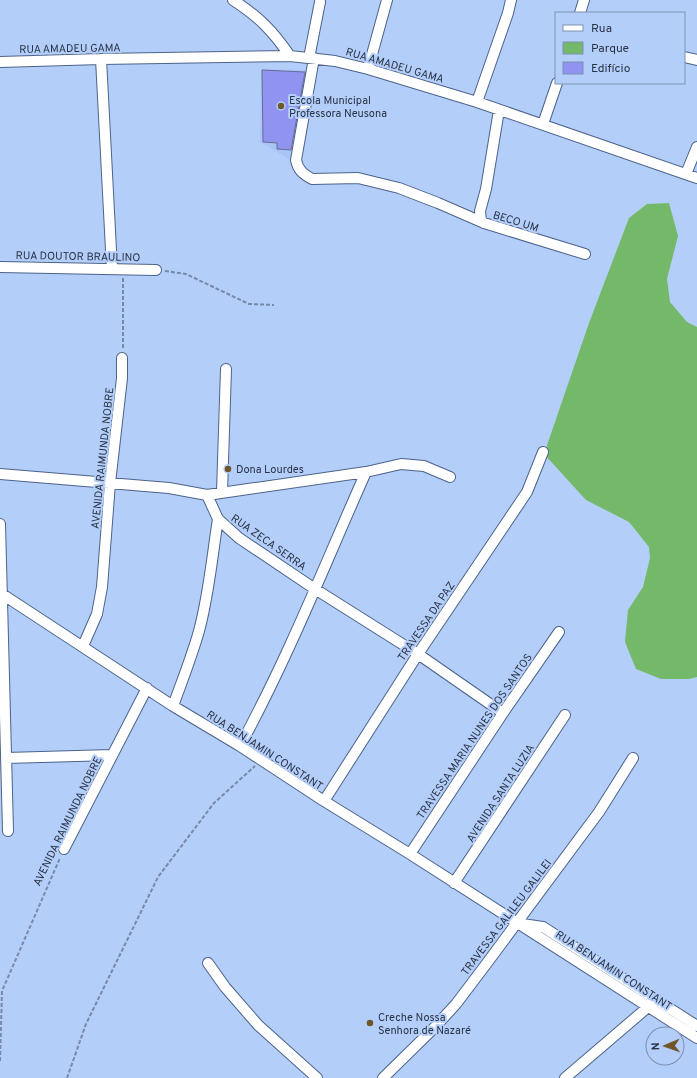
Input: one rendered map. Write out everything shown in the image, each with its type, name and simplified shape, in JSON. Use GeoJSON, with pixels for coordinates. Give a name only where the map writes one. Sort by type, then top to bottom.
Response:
{"type":"FeatureCollection","features":[{"type":"Feature","properties":{"kind":"street"},"geometry":{"type":"LineString","coordinates":[[232,0],[260,19],[279,40],[290,56]]}},
{"type":"Feature","properties":{"kind":"street"},"geometry":{"type":"LineString","coordinates":[[368,68],[387,0]]}},
{"type":"Feature","properties":{"kind":"street"},"geometry":{"type":"LineString","coordinates":[[477,102],[508,13],[511,0]]}},
{"type":"Feature","properties":{"kind":"street"},"geometry":{"type":"LineString","coordinates":[[580,12],[584,0]]}},
{"type":"Feature","properties":{"kind":"street"},"geometry":{"type":"LineString","coordinates":[[320,2],[296,160],[300,171],[312,178],[358,178],[399,188],[484,223]]}},
{"type":"Feature","properties":{"kind":"street","name":"RUA AMADEU GAMA"},"geometry":{"type":"LineString","coordinates":[[0,62],[290,56],[343,62],[368,68],[477,102],[697,178]]}},
{"type":"Feature","properties":{"kind":"street"},"geometry":{"type":"LineString","coordinates":[[685,57],[697,60]]}},
{"type":"Feature","properties":{"kind":"street"},"geometry":{"type":"LineString","coordinates":[[101,59],[112,269]]}},
{"type":"Feature","properties":{"kind":"street"},"geometry":{"type":"LineString","coordinates":[[543,124],[558,84]]}},
{"type":"Feature","properties":{"kind":"street","name":"BECO UM"},"geometry":{"type":"LineString","coordinates":[[499,110],[488,182],[480,211],[481,221],[584,254]]}},
{"type":"Feature","properties":{"kind":"street"},"geometry":{"type":"LineString","coordinates":[[686,174],[697,147]]}},
{"type":"Feature","properties":{"kind":"street","name":"RUA DOUTOR BRAULINO"},"geometry":{"type":"LineString","coordinates":[[0,267],[156,270]]}},
{"type":"Feature","properties":{"kind":"street","name":"AVENIDA RAIMUNDA NOBRE"},"geometry":{"type":"LineString","coordinates":[[83,646],[99,608],[110,483],[122,378],[122,358]]}},
{"type":"Feature","properties":{"kind":"street"},"geometry":{"type":"LineString","coordinates":[[222,492],[226,370]]}},
{"type":"Feature","properties":{"kind":"street","name":"TRAVESSA DA PAZ"},"geometry":{"type":"LineString","coordinates":[[324,801],[418,654],[527,492],[543,452]]}},
{"type":"Feature","properties":{"kind":"street"},"geometry":{"type":"LineString","coordinates":[[0,474],[169,488],[207,495],[366,472],[401,464],[424,466],[450,477]]}},
{"type":"Feature","properties":{"kind":"street"},"geometry":{"type":"LineString","coordinates":[[240,746],[311,602],[315,589],[366,472]]}},
{"type":"Feature","properties":{"kind":"street","name":"RUA ZECA SERRA"},"geometry":{"type":"LineString","coordinates":[[207,495],[218,519],[239,538],[315,589],[418,654],[503,713]]}},
{"type":"Feature","properties":{"kind":"street"},"geometry":{"type":"LineString","coordinates":[[173,706],[199,631],[211,573],[218,519]]}},
{"type":"Feature","properties":{"kind":"street"},"geometry":{"type":"LineString","coordinates":[[0,524],[8,831]]}},
{"type":"Feature","properties":{"kind":"street","name":"RUA BENJAMIN CONSTANT"},"geometry":{"type":"LineString","coordinates":[[2,594],[173,706],[240,746],[697,1038]]}},
{"type":"Feature","properties":{"kind":"street","name":"TRAVESSA MARIA NUNES DOS SANTOS"},"geometry":{"type":"LineString","coordinates":[[410,854],[503,713],[559,632]]}},
{"type":"Feature","properties":{"kind":"street","name":"AVENIDA RAIMUNDA NOBRE"},"geometry":{"type":"LineString","coordinates":[[64,849],[147,688]]}},
{"type":"Feature","properties":{"kind":"street","name":"AVENIDA SANTA LUZIA"},"geometry":{"type":"LineString","coordinates":[[454,883],[565,715]]}},
{"type":"Feature","properties":{"kind":"street"},"geometry":{"type":"LineString","coordinates":[[6,758],[112,755]]}},
{"type":"Feature","properties":{"kind":"street","name":"TRAVESSA GALILEU GALILEI"},"geometry":{"type":"LineString","coordinates":[[383,1078],[435,1027],[456,1004],[599,812],[633,758]]}},
{"type":"Feature","properties":{"kind":"street","name":"RUA BENJAMIN CONSTANT"},"geometry":{"type":"LineString","coordinates":[[517,923],[543,927],[697,1026]]}},
{"type":"Feature","properties":{"kind":"street"},"geometry":{"type":"LineString","coordinates":[[208,963],[225,987],[258,1025],[317,1078]]}},
{"type":"Feature","properties":{"kind":"street"},"geometry":{"type":"LineString","coordinates":[[565,1078],[648,1007],[655,999]]}},
{"type":"Feature","properties":{"kind":"path"},"geometry":{"type":"LineString","coordinates":[[122,358],[123,269]]}},
{"type":"Feature","properties":{"kind":"path"},"geometry":{"type":"LineString","coordinates":[[156,270],[186,274],[249,304],[274,305]]}},
{"type":"Feature","properties":{"kind":"path"},"geometry":{"type":"LineString","coordinates":[[67,1078],[86,1024],[158,877],[214,803],[262,760]]}},
{"type":"Feature","properties":{"kind":"path","name":"AVENIDA RAIMUNDA NOBRE"},"geometry":{"type":"LineString","coordinates":[[0,1061],[2,991],[64,849]]}},
{"type":"Feature","properties":{"kind":"shaded area","name":"Escola Municipal Professora Neusona"},"geometry":{"type":"Polygon","coordinates":[[[261,69],[308,70],[290,160],[260,142],[261,69]]]}},
{"type":"Feature","properties":{"kind":"green space"},"geometry":{"type":"Polygon","coordinates":[[[669,203],[678,236],[667,279],[670,302],[687,322],[697,327],[697,677],[689,679],[661,679],[636,669],[625,642],[628,610],[643,587],[650,558],[649,547],[629,522],[586,500],[544,454],[589,323],[629,218],[647,204],[669,203]]]}},
{"type":"Feature","properties":{"kind":"building","name":"Escola Municipal Professora Neusona"},"geometry":{"type":"Polygon","coordinates":[[[262,70],[305,72],[291,150],[277,149],[277,143],[263,142],[262,70]]]}},
{"type":"Feature","properties":{"kind":"place","name":"Escola Municipal Professora Neusona"},"geometry":{"type":"Point","coordinates":[281,106]}},
{"type":"Feature","properties":{"kind":"place","name":"Dona Lourdes"},"geometry":{"type":"Point","coordinates":[228,469]}},
{"type":"Feature","properties":{"kind":"place","name":"Creche Nossa Senhora de Nazaré"},"geometry":{"type":"Point","coordinates":[370,1023]}}]}
